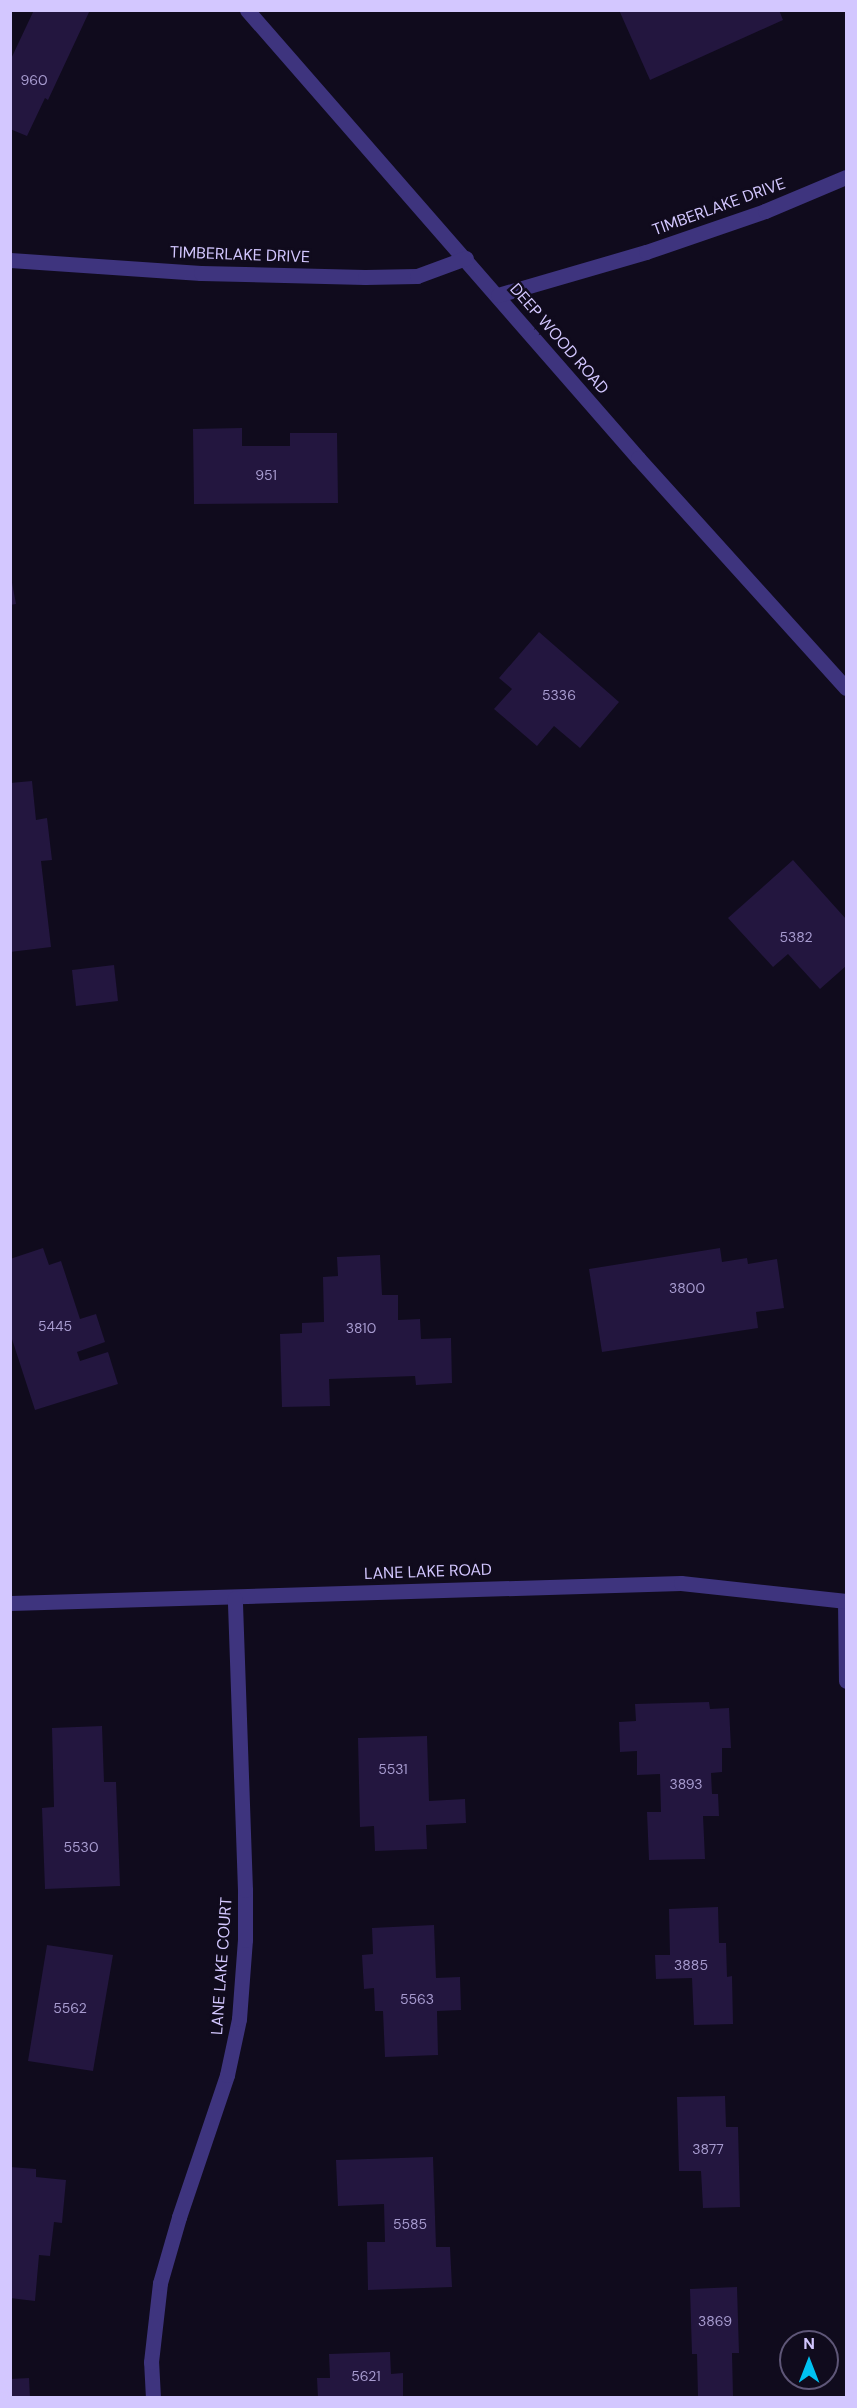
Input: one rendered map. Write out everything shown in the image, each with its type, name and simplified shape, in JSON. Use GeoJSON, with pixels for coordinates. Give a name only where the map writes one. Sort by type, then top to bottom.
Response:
{"type":"FeatureCollection","features":[{"type":"Feature","properties":{"kind":"street","name":"DEEP WOOD ROAD"},"geometry":{"type":"LineString","coordinates":[[247,10],[466,258],[638,458],[846,687]]}},
{"type":"Feature","properties":{"kind":"street","name":"TIMBERLAKE DRIVE"},"geometry":{"type":"LineString","coordinates":[[498,295],[646,252],[765,211],[846,177]]}},
{"type":"Feature","properties":{"kind":"street","name":"TIMBERLAKE DRIVE"},"geometry":{"type":"LineString","coordinates":[[10,260],[201,273],[365,277],[417,276],[466,258]]}},
{"type":"Feature","properties":{"kind":"street","name":"LANE LAKE ROAD"},"geometry":{"type":"LineString","coordinates":[[10,1603],[681,1583],[846,1601]]}},
{"type":"Feature","properties":{"kind":"street","name":"LANE LAKE COURT"},"geometry":{"type":"LineString","coordinates":[[153,2397],[151,2362],[160,2283],[179,2217],[227,2075],[239,2019],[245,1940],[245,1890],[235,1598]]}},
{"type":"Feature","properties":{"kind":"street"},"geometry":{"type":"LineString","coordinates":[[846,1601],[846,1680]]}},
{"type":"Feature","properties":{"kind":"building"},"geometry":{"type":"Polygon","coordinates":[[[34,10],[90,10],[48,100],[45,98],[27,136],[10,129],[10,61],[34,10]]]}},
{"type":"Feature","properties":{"kind":"building"},"geometry":{"type":"Polygon","coordinates":[[[619,10],[779,10],[783,20],[650,80],[619,10]]]}},
{"type":"Feature","properties":{"kind":"building"},"geometry":{"type":"Polygon","coordinates":[[[242,428],[242,446],[290,446],[290,433],[337,433],[338,503],[194,504],[193,429],[242,428]]]}},
{"type":"Feature","properties":{"kind":"building"},"geometry":{"type":"Polygon","coordinates":[[[10,572],[16,604],[10,605],[10,572]]]}},
{"type":"Feature","properties":{"kind":"building"},"geometry":{"type":"Polygon","coordinates":[[[539,632],[619,702],[580,748],[554,726],[537,746],[494,709],[512,689],[499,678],[539,632]]]}},
{"type":"Feature","properties":{"kind":"building"},"geometry":{"type":"Polygon","coordinates":[[[32,781],[36,820],[47,818],[52,860],[41,861],[51,947],[10,952],[10,783],[32,781]]]}},
{"type":"Feature","properties":{"kind":"building"},"geometry":{"type":"Polygon","coordinates":[[[793,860],[846,919],[846,966],[820,989],[788,954],[773,967],[728,918],[793,860]]]}},
{"type":"Feature","properties":{"kind":"building"},"geometry":{"type":"Polygon","coordinates":[[[114,965],[118,1001],[76,1006],[72,970],[114,965]]]}},
{"type":"Feature","properties":{"kind":"building"},"geometry":{"type":"Polygon","coordinates":[[[43,1248],[49,1265],[61,1261],[80,1319],[96,1314],[105,1342],[77,1352],[80,1361],[108,1352],[118,1384],[35,1410],[10,1333],[10,1259],[43,1248]]]}},
{"type":"Feature","properties":{"kind":"building"},"geometry":{"type":"Polygon","coordinates":[[[720,1248],[722,1262],[747,1258],[748,1264],[777,1259],[784,1308],[756,1312],[758,1328],[602,1352],[589,1269],[720,1248]]]}},
{"type":"Feature","properties":{"kind":"building"},"geometry":{"type":"Polygon","coordinates":[[[380,1255],[382,1295],[398,1295],[398,1320],[420,1319],[421,1339],[451,1338],[452,1383],[416,1385],[415,1376],[329,1379],[330,1406],[282,1407],[280,1334],[302,1333],[302,1323],[324,1322],[323,1277],[338,1276],[337,1257],[380,1255]]]}},
{"type":"Feature","properties":{"kind":"building"},"geometry":{"type":"Polygon","coordinates":[[[709,1702],[710,1709],[729,1708],[731,1748],[722,1748],[722,1772],[711,1773],[712,1794],[718,1794],[719,1816],[703,1816],[705,1859],[649,1860],[647,1812],[661,1812],[660,1774],[637,1775],[637,1751],[620,1752],[619,1722],[636,1721],[635,1704],[709,1702]]]}},
{"type":"Feature","properties":{"kind":"building"},"geometry":{"type":"Polygon","coordinates":[[[102,1726],[104,1782],[116,1782],[120,1886],[45,1889],[42,1808],[54,1807],[52,1728],[102,1726]]]}},
{"type":"Feature","properties":{"kind":"building"},"geometry":{"type":"Polygon","coordinates":[[[427,1736],[429,1801],[465,1799],[466,1823],[426,1825],[427,1849],[375,1851],[374,1826],[360,1827],[358,1738],[427,1736]]]}},
{"type":"Feature","properties":{"kind":"building"},"geometry":{"type":"Polygon","coordinates":[[[718,1907],[719,1943],[726,1943],[727,1977],[732,1976],[733,2024],[694,2025],[692,1978],[656,1979],[655,1955],[670,1955],[669,1909],[718,1907]]]}},
{"type":"Feature","properties":{"kind":"building"},"geometry":{"type":"Polygon","coordinates":[[[434,1925],[436,1978],[460,1977],[461,2010],[437,2011],[438,2055],[385,2057],[383,2011],[375,2011],[374,1988],[364,1989],[362,1955],[373,1954],[372,1928],[434,1925]]]}},
{"type":"Feature","properties":{"kind":"building"},"geometry":{"type":"Polygon","coordinates":[[[47,1945],[113,1955],[93,2071],[28,2061],[47,1945]]]}},
{"type":"Feature","properties":{"kind":"building"},"geometry":{"type":"Polygon","coordinates":[[[725,2096],[726,2127],[738,2127],[740,2207],[703,2208],[701,2171],[679,2171],[677,2097],[725,2096]]]}},
{"type":"Feature","properties":{"kind":"building"},"geometry":{"type":"Polygon","coordinates":[[[433,2157],[436,2247],[450,2247],[452,2287],[368,2290],[367,2242],[385,2242],[384,2204],[338,2206],[336,2160],[433,2157]]]}},
{"type":"Feature","properties":{"kind":"building"},"geometry":{"type":"Polygon","coordinates":[[[10,2167],[36,2169],[36,2177],[66,2180],[62,2223],[54,2222],[50,2256],[39,2255],[35,2301],[10,2298],[10,2167]]]}},
{"type":"Feature","properties":{"kind":"building"},"geometry":{"type":"Polygon","coordinates":[[[737,2287],[739,2353],[732,2353],[733,2396],[698,2397],[697,2354],[692,2354],[690,2289],[737,2287]]]}},
{"type":"Feature","properties":{"kind":"building"},"geometry":{"type":"Polygon","coordinates":[[[390,2352],[391,2374],[403,2373],[403,2398],[318,2398],[317,2378],[330,2378],[329,2354],[390,2352]]]}},
{"type":"Feature","properties":{"kind":"building"},"geometry":{"type":"Polygon","coordinates":[[[29,2378],[30,2398],[10,2398],[10,2379],[29,2378]]]}}]}
